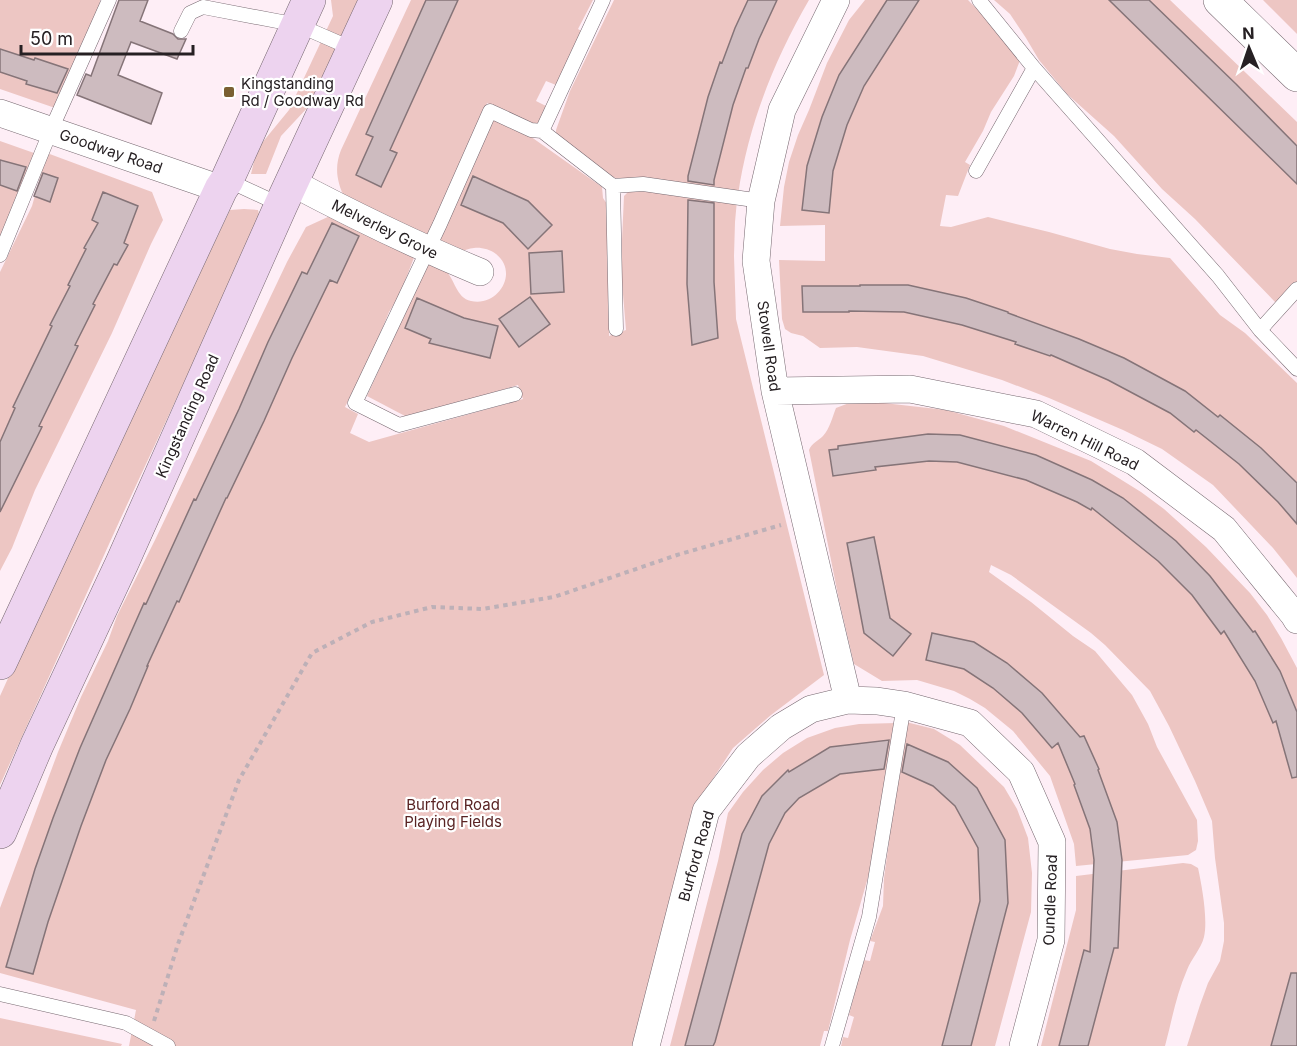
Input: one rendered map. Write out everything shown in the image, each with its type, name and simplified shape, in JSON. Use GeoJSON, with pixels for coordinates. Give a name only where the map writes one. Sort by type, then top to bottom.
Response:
{"type":"FeatureCollection","features":[{"type":"Feature","properties":{"kind":"main road","name":"Kingstanding Road"},"geometry":{"type":"LineString","coordinates":[[0,832],[37,745],[122,563],[286,194],[376,0]]}},
{"type":"Feature","properties":{"kind":"main road"},"geometry":{"type":"LineString","coordinates":[[0,663],[303,12]]}},
{"type":"Feature","properties":{"kind":"street","name":"Stowell Road"},"geometry":{"type":"LineString","coordinates":[[836,0],[783,110],[761,201],[756,261],[775,391],[848,700]]}},
{"type":"Feature","properties":{"kind":"street"},"geometry":{"type":"LineString","coordinates":[[1220,0],[1297,75]]}},
{"type":"Feature","properties":{"kind":"street","name":"Goodway Road"},"geometry":{"type":"LineString","coordinates":[[0,113],[224,185]]}},
{"type":"Feature","properties":{"kind":"street","name":"Melverley Grove"},"geometry":{"type":"LineString","coordinates":[[286,194],[334,205],[480,273]]}},
{"type":"Feature","properties":{"kind":"street","name":"Warren Hill Road"},"geometry":{"type":"LineString","coordinates":[[775,391],[910,389],[1036,414],[1136,462],[1224,529],[1297,620]]}},
{"type":"Feature","properties":{"kind":"street","name":"Oundle Road"},"geometry":{"type":"LineString","coordinates":[[848,700],[904,705],[970,723],[1021,772],[1052,842],[1051,940],[1023,1046]]}},
{"type":"Feature","properties":{"kind":"street","name":"Burford Road"},"geometry":{"type":"LineString","coordinates":[[646,1046],[705,811],[748,756],[781,727],[811,709],[848,700]]}},
{"type":"Feature","properties":{"kind":"lane"},"geometry":{"type":"LineString","coordinates":[[0,255],[51,130],[109,0]]}},
{"type":"Feature","properties":{"kind":"lane"},"geometry":{"type":"LineString","coordinates":[[542,131],[603,0]]}},
{"type":"Feature","properties":{"kind":"lane"},"geometry":{"type":"LineString","coordinates":[[979,0],[1035,68],[1218,276],[1260,330],[1297,369]]}},
{"type":"Feature","properties":{"kind":"lane"},"geometry":{"type":"LineString","coordinates":[[181,31],[190,13],[202,7],[303,12],[353,49]]}},
{"type":"Feature","properties":{"kind":"lane"},"geometry":{"type":"LineString","coordinates":[[976,171],[1035,68]]}},
{"type":"Feature","properties":{"kind":"lane"},"geometry":{"type":"LineString","coordinates":[[515,394],[399,425],[356,403],[490,111],[531,130],[542,131],[613,186],[643,184],[761,201]]}},
{"type":"Feature","properties":{"kind":"lane"},"geometry":{"type":"LineString","coordinates":[[224,185],[286,194]]}},
{"type":"Feature","properties":{"kind":"lane"},"geometry":{"type":"LineString","coordinates":[[613,186],[616,329]]}},
{"type":"Feature","properties":{"kind":"lane"},"geometry":{"type":"LineString","coordinates":[[1260,330],[1297,289]]}},
{"type":"Feature","properties":{"kind":"lane"},"geometry":{"type":"LineString","coordinates":[[832,1046],[869,917],[904,705]]}},
{"type":"Feature","properties":{"kind":"lane"},"geometry":{"type":"LineString","coordinates":[[0,994],[126,1023],[168,1046]]}},
{"type":"Feature","properties":{"kind":"path"},"geometry":{"type":"LineString","coordinates":[[149,1036],[177,944],[239,780],[312,653],[372,622],[432,607],[483,609],[554,597],[677,555],[805,518]]}},
{"type":"Feature","properties":{"kind":"green space"},"geometry":{"type":"Polygon","coordinates":[[[0,0],[100,0],[99,15],[58,109],[0,89],[0,0]]]}},
{"type":"Feature","properties":{"kind":"green space"},"geometry":{"type":"Polygon","coordinates":[[[331,0],[363,0],[309,106],[281,136],[266,174],[251,174],[257,149],[289,110],[333,16],[331,0]]]}},
{"type":"Feature","properties":{"kind":"green space"},"geometry":{"type":"Polygon","coordinates":[[[411,0],[593,0],[578,29],[583,32],[556,85],[546,81],[536,101],[548,107],[542,122],[532,125],[487,103],[427,238],[345,199],[337,175],[341,150],[411,0]]]}},
{"type":"Feature","properties":{"kind":"green space"},"geometry":{"type":"Polygon","coordinates":[[[614,0],[809,0],[764,94],[748,144],[738,195],[604,175],[556,137],[556,130],[570,91],[614,0]]]}},
{"type":"Feature","properties":{"kind":"green space"},"geometry":{"type":"Polygon","coordinates":[[[865,0],[968,0],[1022,55],[1014,76],[991,112],[965,162],[970,165],[958,196],[946,195],[940,226],[951,227],[988,217],[1110,249],[1170,258],[1220,315],[1245,333],[1297,383],[1297,578],[1273,548],[1213,485],[1162,449],[1123,430],[1002,380],[923,356],[857,347],[820,348],[803,336],[785,329],[782,319],[779,260],[825,261],[825,225],[780,226],[789,162],[827,63],[849,20],[865,0]]]}},
{"type":"Feature","properties":{"kind":"green space"},"geometry":{"type":"Polygon","coordinates":[[[994,0],[1170,0],[1297,122],[1297,282],[1276,303],[1195,219],[1162,189],[1114,136],[1067,94],[1039,60],[1010,14],[994,0]]]}},
{"type":"Feature","properties":{"kind":"green space"},"geometry":{"type":"Polygon","coordinates":[[[1263,0],[1297,0],[1297,34],[1263,0]]]}},
{"type":"Feature","properties":{"kind":"green space","name":"Burford Road Playing Fields"},"geometry":{"type":"Polygon","coordinates":[[[493,118],[520,129],[602,187],[603,198],[609,207],[609,336],[626,330],[622,282],[624,196],[628,192],[642,190],[737,200],[734,256],[736,319],[824,675],[771,715],[733,748],[694,808],[633,1046],[129,1046],[136,1010],[0,973],[0,908],[58,752],[117,616],[306,227],[330,216],[415,255],[400,294],[389,312],[373,351],[345,407],[358,414],[350,433],[369,442],[523,399],[518,385],[405,416],[367,396],[428,263],[445,270],[462,296],[471,301],[490,299],[503,286],[506,270],[503,261],[494,252],[479,248],[457,251],[438,244],[493,118]]]}},
{"type":"Feature","properties":{"kind":"green space"},"geometry":{"type":"Polygon","coordinates":[[[0,141],[34,153],[0,239],[0,141]]]}},
{"type":"Feature","properties":{"kind":"green space"},"geometry":{"type":"Polygon","coordinates":[[[47,153],[152,192],[163,220],[112,333],[35,490],[12,548],[0,571],[0,272],[32,206],[47,153]]]}},
{"type":"Feature","properties":{"kind":"green space"},"geometry":{"type":"Polygon","coordinates":[[[230,210],[258,210],[260,219],[0,785],[0,696],[64,555],[230,210]]]}},
{"type":"Feature","properties":{"kind":"green space"},"geometry":{"type":"Polygon","coordinates":[[[857,400],[946,410],[1004,426],[1091,461],[1164,509],[1206,547],[1250,593],[1267,615],[1297,668],[1297,1046],[1187,1046],[1208,983],[1220,961],[1224,941],[1212,821],[1169,726],[1150,691],[1105,645],[1011,575],[991,565],[989,572],[1095,651],[1132,695],[1148,724],[1157,747],[1197,820],[1196,850],[1188,855],[1076,866],[1074,844],[1050,776],[1013,731],[985,708],[954,691],[917,680],[882,681],[854,664],[809,450],[825,433],[836,408],[857,400]]]}},
{"type":"Feature","properties":{"kind":"green space"},"geometry":{"type":"Polygon","coordinates":[[[906,722],[934,729],[960,745],[1004,787],[1017,809],[1028,838],[1032,873],[1031,912],[995,1046],[841,1046],[843,1037],[848,1038],[854,1017],[849,1015],[863,960],[870,961],[875,942],[870,941],[883,906],[889,842],[888,827],[906,722]]]}},
{"type":"Feature","properties":{"kind":"green space"},"geometry":{"type":"Polygon","coordinates":[[[896,723],[874,844],[877,846],[850,940],[828,1031],[824,1031],[820,1046],[670,1046],[718,861],[728,813],[763,770],[783,753],[807,738],[835,728],[859,724],[896,723]]]}},
{"type":"Feature","properties":{"kind":"green space"},"geometry":{"type":"Polygon","coordinates":[[[1183,863],[1198,868],[1204,903],[1205,930],[1203,941],[1189,966],[1180,989],[1165,1046],[1041,1046],[1076,910],[1076,876],[1183,863]]]}},
{"type":"Feature","properties":{"kind":"green space"},"geometry":{"type":"Polygon","coordinates":[[[0,1018],[122,1044],[121,1046],[0,1046],[0,1018]]]}},
{"type":"Feature","properties":{"kind":"building"},"geometry":{"type":"Polygon","coordinates":[[[119,0],[148,0],[140,21],[173,34],[178,39],[186,39],[177,59],[131,42],[118,75],[162,93],[151,124],[77,95],[86,74],[91,76],[119,0]]]}},
{"type":"Feature","properties":{"kind":"building"},"geometry":{"type":"Polygon","coordinates":[[[426,0],[458,0],[390,150],[397,153],[381,187],[356,175],[373,137],[366,134],[426,0]]]}},
{"type":"Feature","properties":{"kind":"building"},"geometry":{"type":"Polygon","coordinates":[[[748,0],[777,0],[748,68],[746,68],[733,105],[714,185],[688,181],[708,97],[720,62],[722,63],[748,0]]]}},
{"type":"Feature","properties":{"kind":"building"},"geometry":{"type":"Polygon","coordinates":[[[887,0],[919,0],[864,86],[847,125],[833,171],[829,213],[802,210],[807,166],[822,117],[839,75],[887,0]]]}},
{"type":"Feature","properties":{"kind":"building"},"geometry":{"type":"Polygon","coordinates":[[[1109,0],[1149,0],[1236,84],[1297,146],[1297,184],[1109,0]]]}},
{"type":"Feature","properties":{"kind":"building"},"geometry":{"type":"Polygon","coordinates":[[[0,49],[68,69],[57,93],[26,84],[27,81],[0,72],[0,49]]]}},
{"type":"Feature","properties":{"kind":"building"},"geometry":{"type":"Polygon","coordinates":[[[0,160],[26,167],[17,191],[0,185],[0,160]]]}},
{"type":"Feature","properties":{"kind":"building"},"geometry":{"type":"Polygon","coordinates":[[[43,173],[58,178],[50,202],[34,196],[43,173]]]}},
{"type":"Feature","properties":{"kind":"building"},"geometry":{"type":"Polygon","coordinates":[[[473,176],[528,201],[552,225],[528,249],[503,223],[461,205],[473,176]]]}},
{"type":"Feature","properties":{"kind":"building"},"geometry":{"type":"Polygon","coordinates":[[[103,192],[138,206],[124,243],[128,245],[117,265],[114,264],[93,304],[95,305],[75,345],[78,346],[39,426],[42,427],[0,512],[0,442],[15,408],[13,407],[70,286],[68,285],[86,249],[84,248],[98,223],[92,220],[103,192]]]}},
{"type":"Feature","properties":{"kind":"building"},"geometry":{"type":"Polygon","coordinates":[[[688,200],[714,203],[714,282],[718,338],[692,345],[687,284],[688,200]]]}},
{"type":"Feature","properties":{"kind":"building"},"geometry":{"type":"Polygon","coordinates":[[[332,223],[359,236],[337,283],[330,280],[147,666],[106,760],[81,826],[33,974],[6,967],[35,869],[80,748],[144,603],[146,604],[194,499],[196,500],[268,342],[302,272],[307,274],[332,223]]]}},
{"type":"Feature","properties":{"kind":"building"},"geometry":{"type":"Polygon","coordinates":[[[562,251],[564,292],[531,294],[529,253],[562,251]]]}},
{"type":"Feature","properties":{"kind":"building"},"geometry":{"type":"Polygon","coordinates":[[[908,285],[966,298],[1008,312],[1124,358],[1185,391],[1218,417],[1220,415],[1261,448],[1297,483],[1297,524],[1239,464],[1196,430],[1194,432],[1170,413],[1108,380],[1051,355],[962,325],[904,312],[803,312],[802,286],[908,285]]]}},
{"type":"Feature","properties":{"kind":"building"},"geometry":{"type":"Polygon","coordinates":[[[530,297],[550,324],[519,347],[499,319],[530,297]]]}},
{"type":"Feature","properties":{"kind":"building"},"geometry":{"type":"Polygon","coordinates":[[[417,298],[464,318],[498,326],[490,358],[429,343],[431,339],[405,328],[417,298]]]}},
{"type":"Feature","properties":{"kind":"building"},"geometry":{"type":"Polygon","coordinates":[[[928,434],[960,435],[1036,455],[1092,480],[1123,498],[1176,541],[1210,576],[1253,632],[1255,631],[1280,671],[1297,712],[1297,777],[1292,778],[1276,721],[1273,723],[1255,681],[1224,631],[1221,634],[1192,595],[1158,561],[1092,508],[1091,510],[1026,480],[957,462],[929,461],[875,467],[876,470],[833,476],[829,450],[838,449],[838,446],[928,434]]]}},
{"type":"Feature","properties":{"kind":"building"},"geometry":{"type":"Polygon","coordinates":[[[874,537],[890,618],[911,634],[893,656],[864,633],[847,543],[874,537]]]}},
{"type":"Feature","properties":{"kind":"building"},"geometry":{"type":"Polygon","coordinates":[[[932,633],[974,642],[1007,663],[1042,693],[1080,737],[1084,736],[1099,769],[1117,822],[1122,860],[1118,948],[1114,948],[1088,1046],[1059,1046],[1084,950],[1090,952],[1094,860],[1090,829],[1075,784],[1058,743],[1052,748],[1022,713],[993,688],[964,669],[926,660],[932,633]]]}},
{"type":"Feature","properties":{"kind":"building"},"geometry":{"type":"Polygon","coordinates":[[[889,740],[884,769],[840,774],[799,798],[785,813],[769,844],[715,1042],[713,1046],[685,1046],[742,834],[762,796],[788,770],[789,772],[830,747],[889,740]]]}},
{"type":"Feature","properties":{"kind":"building"},"geometry":{"type":"Polygon","coordinates":[[[907,744],[948,762],[977,788],[1005,840],[1008,903],[971,1046],[942,1046],[980,901],[978,848],[955,806],[933,786],[902,772],[907,744]]]}},
{"type":"Feature","properties":{"kind":"building"},"geometry":{"type":"Polygon","coordinates":[[[1291,973],[1297,973],[1297,1046],[1271,1046],[1291,973]]]}},
{"type":"Feature","properties":{"kind":"place","name":"Kingstanding Rd / Goodway Rd"},"geometry":{"type":"Point","coordinates":[229,92]}}]}
